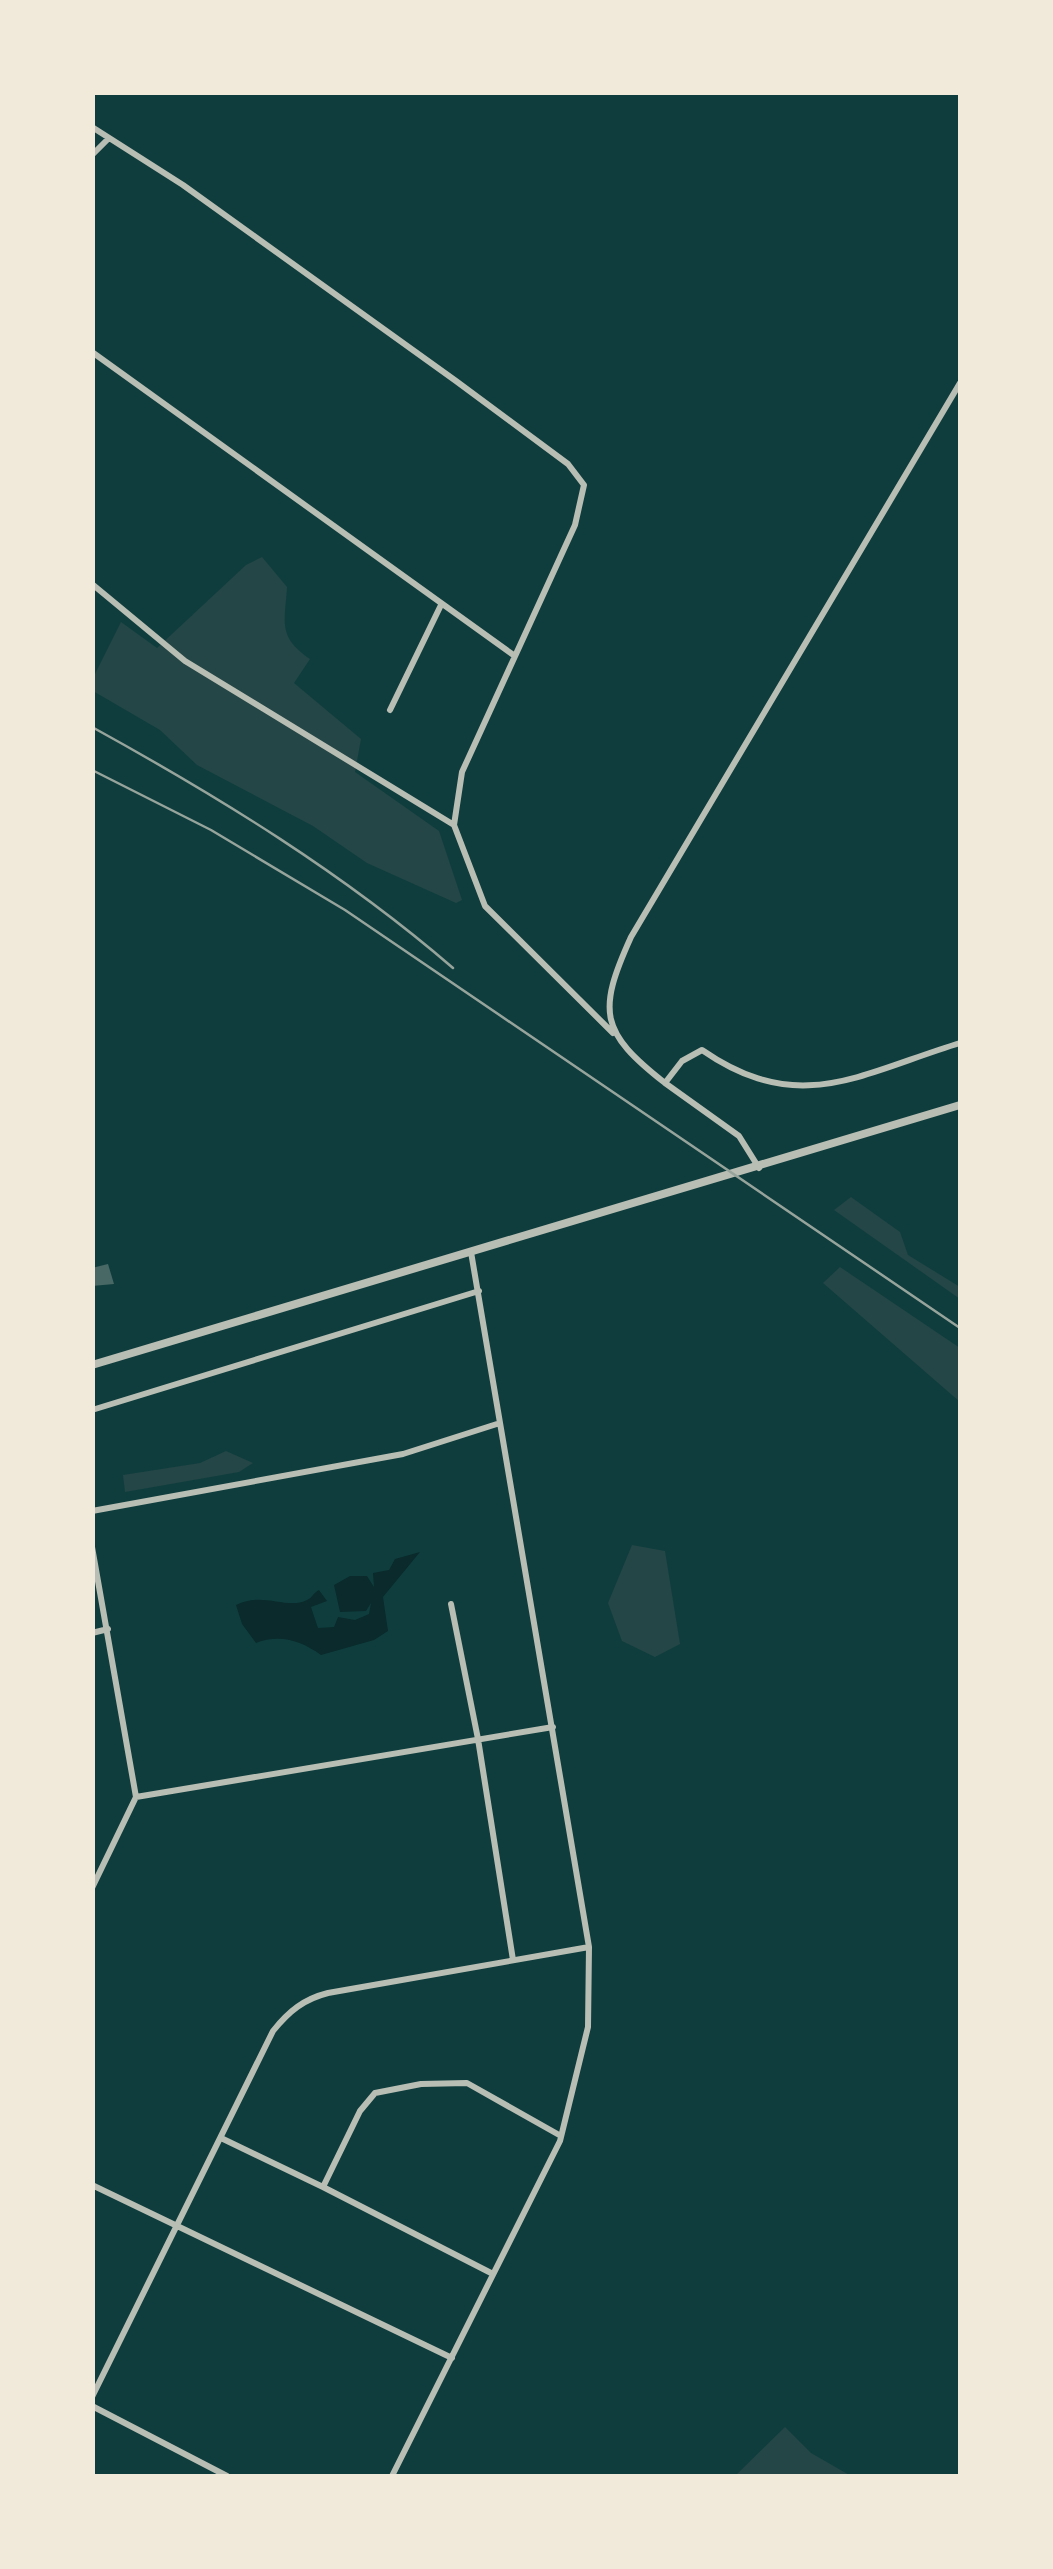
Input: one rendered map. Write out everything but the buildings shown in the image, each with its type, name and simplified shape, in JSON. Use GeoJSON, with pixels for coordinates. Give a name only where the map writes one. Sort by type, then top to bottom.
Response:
{"type":"FeatureCollection","features":[{"type":"Feature","properties":{"kind":"street"},"geometry":{"type":"LineString","coordinates":[[92,126],[456,381],[568,464],[584,485],[575,524],[512,654],[462,772],[453,809],[454,826],[485,906],[665,1083],[739,1136],[758,1168]]}},
{"type":"Feature","properties":{"kind":"street"},"geometry":{"type":"LineString","coordinates":[[92,155],[110,137]]}},
{"type":"Feature","properties":{"kind":"street"},"geometry":{"type":"LineString","coordinates":[[92,352],[512,654]]}},
{"type":"Feature","properties":{"kind":"street"},"geometry":{"type":"LineString","coordinates":[[612,1033],[610,993],[631,937],[960,383]]}},
{"type":"Feature","properties":{"kind":"street"},"geometry":{"type":"LineString","coordinates":[[92,584],[185,661],[454,826]]}},
{"type":"Feature","properties":{"kind":"street"},"geometry":{"type":"LineString","coordinates":[[390,710],[441,605]]}},
{"type":"Feature","properties":{"kind":"street"},"geometry":{"type":"LineString","coordinates":[[665,1083],[682,1061],[702,1050],[744,1075],[806,1089],[960,1042]]}},
{"type":"Feature","properties":{"kind":"street"},"geometry":{"type":"LineString","coordinates":[[92,1365],[960,1105]]}},
{"type":"Feature","properties":{"kind":"street"},"geometry":{"type":"LineString","coordinates":[[392,2476],[561,2136],[588,2027],[590,1947],[471,1252]]}},
{"type":"Feature","properties":{"kind":"street"},"geometry":{"type":"LineString","coordinates":[[92,1410],[479,1291]]}},
{"type":"Feature","properties":{"kind":"street"},"geometry":{"type":"LineString","coordinates":[[92,1511],[403,1454],[500,1423]]}},
{"type":"Feature","properties":{"kind":"street"},"geometry":{"type":"LineString","coordinates":[[92,1547],[136,1797],[92,1888]]}},
{"type":"Feature","properties":{"kind":"street"},"geometry":{"type":"LineString","coordinates":[[451,1604],[478,1739],[513,1960]]}},
{"type":"Feature","properties":{"kind":"street"},"geometry":{"type":"LineString","coordinates":[[92,1633],[108,1629]]}},
{"type":"Feature","properties":{"kind":"street"},"geometry":{"type":"LineString","coordinates":[[136,1797],[554,1727]]}},
{"type":"Feature","properties":{"kind":"street"},"geometry":{"type":"LineString","coordinates":[[92,2397],[273,2031],[298,2005],[328,1992],[590,1947]]}},
{"type":"Feature","properties":{"kind":"street"},"geometry":{"type":"LineString","coordinates":[[322,2187],[360,2111],[376,2093],[421,2084],[467,2083],[561,2136]]}},
{"type":"Feature","properties":{"kind":"street"},"geometry":{"type":"LineString","coordinates":[[221,2138],[493,2274]]}},
{"type":"Feature","properties":{"kind":"street"},"geometry":{"type":"LineString","coordinates":[[92,2185],[452,2358]]}},
{"type":"Feature","properties":{"kind":"street"},"geometry":{"type":"LineString","coordinates":[[92,2406],[227,2476]]}},
{"type":"Feature","properties":{"kind":"shaded area"},"geometry":{"type":"Polygon","coordinates":[[[262,557],[287,587],[288,636],[310,659],[294,683],[361,739],[355,772],[439,831],[462,900],[456,903],[367,863],[313,826],[197,765],[160,730],[93,691],[93,678],[121,622],[157,648],[246,565],[262,557]]]}},
{"type":"Feature","properties":{"kind":"shaded area"},"geometry":{"type":"Polygon","coordinates":[[[851,1197],[900,1232],[908,1255],[960,1287],[960,1299],[834,1210],[851,1197]]]}},
{"type":"Feature","properties":{"kind":"shaded area"},"geometry":{"type":"Polygon","coordinates":[[[840,1267],[960,1348],[960,1402],[823,1283],[840,1267]]]}},
{"type":"Feature","properties":{"kind":"shaded area"},"geometry":{"type":"Polygon","coordinates":[[[226,1451],[253,1463],[239,1472],[125,1492],[123,1475],[200,1463],[226,1451]]]}},
{"type":"Feature","properties":{"kind":"shaded area"},"geometry":{"type":"Polygon","coordinates":[[[632,1545],[665,1551],[680,1644],[655,1657],[622,1641],[608,1603],[632,1545]]]}},
{"type":"Feature","properties":{"kind":"shaded area"},"geometry":{"type":"Polygon","coordinates":[[[420,1552],[383,1597],[388,1631],[374,1640],[321,1655],[289,1640],[256,1643],[242,1624],[236,1605],[255,1600],[299,1603],[319,1590],[327,1601],[311,1607],[318,1628],[334,1627],[338,1617],[355,1620],[369,1614],[371,1603],[366,1611],[340,1612],[334,1585],[350,1576],[367,1576],[374,1587],[373,1573],[389,1570],[395,1559],[420,1552]]]}},
{"type":"Feature","properties":{"kind":"shaded area"},"geometry":{"type":"Polygon","coordinates":[[[785,2427],[811,2453],[851,2476],[735,2476],[785,2427]]]}},
{"type":"Feature","properties":{"kind":"railway"},"geometry":{"type":"LineString","coordinates":[[92,727],[187,781],[324,868],[453,968]]}},
{"type":"Feature","properties":{"kind":"railway"},"geometry":{"type":"LineString","coordinates":[[92,770],[211,830],[345,910],[960,1328]]}}]}
